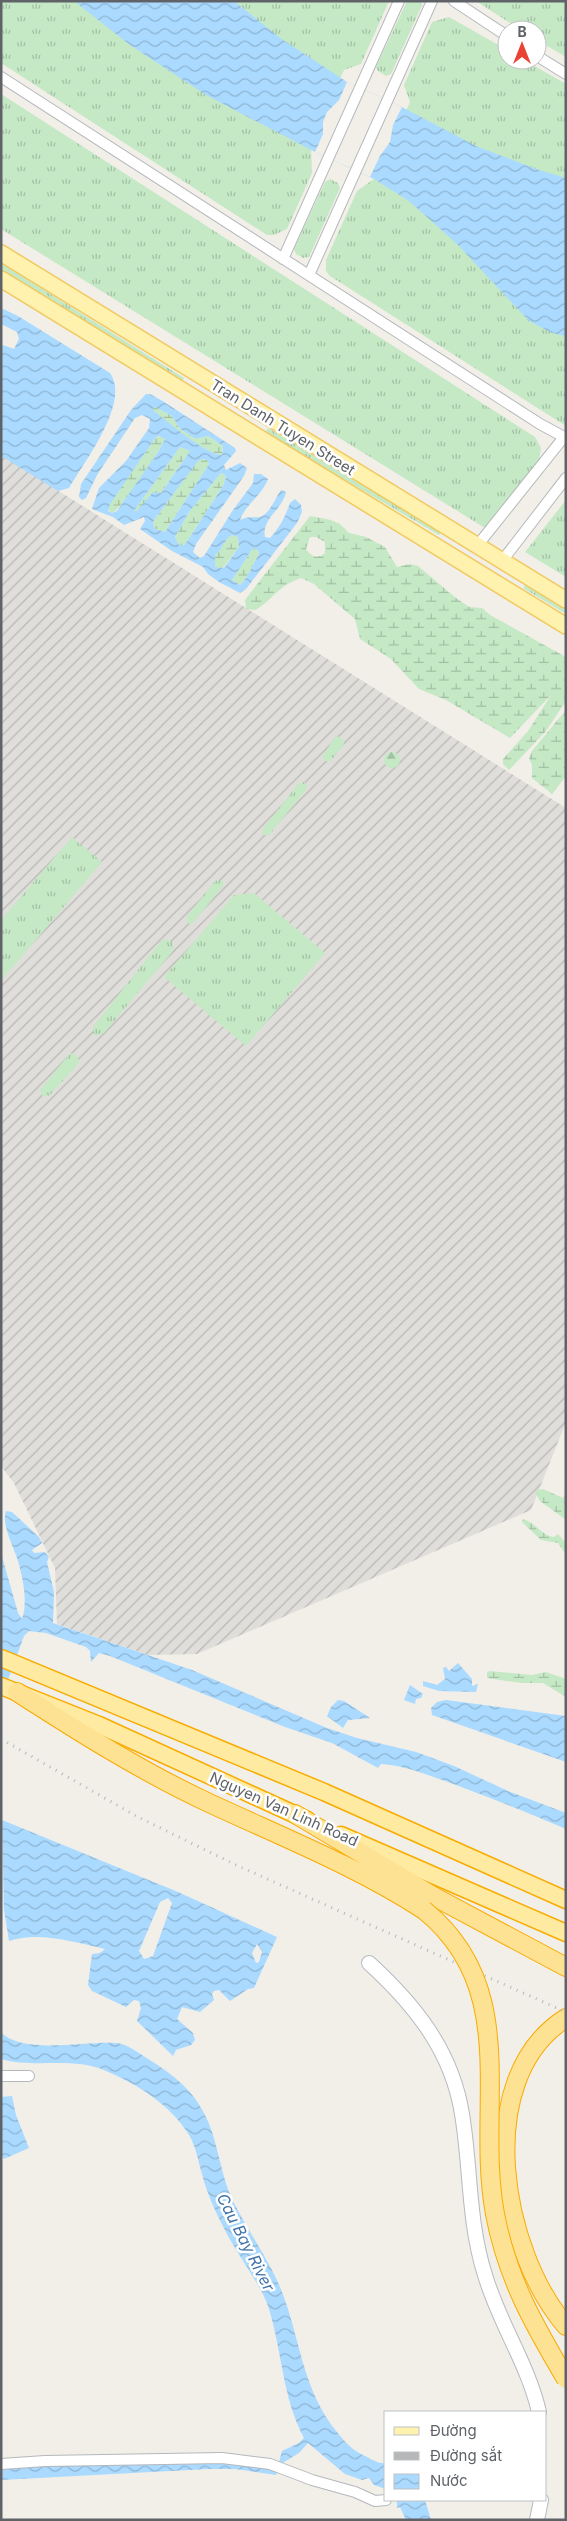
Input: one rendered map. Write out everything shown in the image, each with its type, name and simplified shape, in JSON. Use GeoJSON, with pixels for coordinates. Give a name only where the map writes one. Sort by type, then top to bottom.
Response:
{"type":"FeatureCollection","features":[{"type":"Feature","properties":{"kind":"highway","name":"Nguyen Van Linh Road"},"geometry":{"type":"LineString","coordinates":[[1,1658],[324,1792],[566,1900]]}},
{"type":"Feature","properties":{"kind":"highway","name":"Nguyen Van Linh Road"},"geometry":{"type":"LineString","coordinates":[[9,1689],[99,1725],[295,1814],[566,1933]]}},
{"type":"Feature","properties":{"kind":"highway"},"geometry":{"type":"LineString","coordinates":[[9,1689],[109,1751],[205,1801],[365,1876],[424,1910],[456,1942],[469,1964],[482,1997],[488,2024],[490,2053],[488,2138],[495,2215],[510,2273],[525,2309],[566,2379]]}},
{"type":"Feature","properties":{"kind":"highway"},"geometry":{"type":"LineString","coordinates":[[295,1814],[433,1896],[566,1967]]}},
{"type":"Feature","properties":{"kind":"highway"},"geometry":{"type":"LineString","coordinates":[[566,2018],[545,2034],[526,2060],[513,2090],[505,2140],[509,2189],[527,2258],[543,2294],[566,2326]]}},
{"type":"Feature","properties":{"kind":"main road","name":"Tran Danh Tuyen Street"},"geometry":{"type":"LineString","coordinates":[[1,253],[566,600]]}},
{"type":"Feature","properties":{"kind":"main road","name":"Tran Danh Tuyen Street"},"geometry":{"type":"LineString","coordinates":[[1,279],[566,626]]}},
{"type":"Feature","properties":{"kind":"main road"},"geometry":{"type":"LineString","coordinates":[[209,407],[220,388]]}},
{"type":"Feature","properties":{"kind":"main road"},"geometry":{"type":"LineString","coordinates":[[479,572],[496,558]]}},
{"type":"Feature","properties":{"kind":"main road"},"geometry":{"type":"LineString","coordinates":[[369,1963],[415,2009],[447,2062],[462,2113],[472,2221],[484,2275],[528,2375],[539,2411]]}},
{"type":"Feature","properties":{"kind":"main road"},"geometry":{"type":"LineString","coordinates":[[537,2520],[541,2501]]}},
{"type":"Feature","properties":{"kind":"street"},"geometry":{"type":"LineString","coordinates":[[283,259],[399,1]]}},
{"type":"Feature","properties":{"kind":"street"},"geometry":{"type":"LineString","coordinates":[[309,275],[432,1]]}},
{"type":"Feature","properties":{"kind":"street"},"geometry":{"type":"LineString","coordinates":[[454,1],[497,29]]}},
{"type":"Feature","properties":{"kind":"street"},"geometry":{"type":"LineString","coordinates":[[547,62],[566,74]]}},
{"type":"Feature","properties":{"kind":"street"},"geometry":{"type":"LineString","coordinates":[[1,77],[540,424],[565,438],[477,546]]}},
{"type":"Feature","properties":{"kind":"street"},"geometry":{"type":"LineString","coordinates":[[496,558],[566,478]]}},
{"type":"Feature","properties":{"kind":"street"},"geometry":{"type":"LineString","coordinates":[[1,2076],[29,2076]]}},
{"type":"Feature","properties":{"kind":"street"},"geometry":{"type":"LineString","coordinates":[[1,2464],[188,2457],[222,2458],[270,2464],[299,2476],[341,2487],[375,2501],[384,2500]]}},
{"type":"Feature","properties":{"kind":"shaded area"},"geometry":{"type":"Polygon","coordinates":[[[1,455],[566,808],[566,1422],[531,1510],[197,1654],[148,1655],[57,1624],[55,1568],[14,1483],[1,1466],[1,455]]]}},
{"type":"Feature","properties":{"kind":"green space"},"geometry":{"type":"Polygon","coordinates":[[[1,1],[389,1],[361,64],[344,70],[311,143],[312,173],[287,229],[274,235],[267,235],[1,63],[1,1]]]}},
{"type":"Feature","properties":{"kind":"green space"},"geometry":{"type":"Polygon","coordinates":[[[407,1],[421,1],[422,5],[391,74],[386,76],[378,71],[376,67],[407,1]]]}},
{"type":"Feature","properties":{"kind":"green space"},"geometry":{"type":"Polygon","coordinates":[[[476,1],[566,1],[566,57],[547,46],[547,20],[505,20],[476,1]]]}},
{"type":"Feature","properties":{"kind":"green space"},"geometry":{"type":"Polygon","coordinates":[[[449,17],[497,44],[497,70],[542,70],[566,84],[566,426],[330,276],[326,271],[326,260],[357,191],[378,176],[410,102],[404,85],[432,22],[449,17]]]}},
{"type":"Feature","properties":{"kind":"green space"},"geometry":{"type":"Polygon","coordinates":[[[1,94],[535,437],[541,448],[539,461],[485,528],[1,229],[1,94]]]}},
{"type":"Feature","properties":{"kind":"green space"},"geometry":{"type":"Polygon","coordinates":[[[330,179],[338,183],[340,188],[309,257],[303,258],[296,254],[294,249],[325,182],[330,179]]]}},
{"type":"Feature","properties":{"kind":"green space"},"geometry":{"type":"Polygon","coordinates":[[[1,263],[184,378],[182,382],[1,269],[1,263]]]}},
{"type":"Feature","properties":{"kind":"green space"},"geometry":{"type":"Polygon","coordinates":[[[155,407],[172,416],[180,429],[196,439],[208,436],[223,446],[222,455],[206,450],[186,436],[151,409],[155,407]]]}},
{"type":"Feature","properties":{"kind":"green space"},"geometry":{"type":"Polygon","coordinates":[[[268,428],[441,532],[439,535],[265,433],[268,428]]]}},
{"type":"Feature","properties":{"kind":"green space"},"geometry":{"type":"Polygon","coordinates":[[[162,436],[165,439],[148,467],[132,491],[112,513],[108,510],[109,504],[156,437],[162,436]]]}},
{"type":"Feature","properties":{"kind":"green space"},"geometry":{"type":"Polygon","coordinates":[[[180,447],[190,451],[161,493],[156,493],[137,511],[134,511],[180,447]]]}},
{"type":"Feature","properties":{"kind":"green space"},"geometry":{"type":"Polygon","coordinates":[[[198,460],[207,460],[209,464],[165,532],[155,529],[154,520],[198,460]]]}},
{"type":"Feature","properties":{"kind":"green space"},"geometry":{"type":"Polygon","coordinates":[[[221,473],[226,477],[223,486],[188,540],[184,545],[179,545],[175,537],[189,512],[221,473]]]}},
{"type":"Feature","properties":{"kind":"green space"},"geometry":{"type":"Polygon","coordinates":[[[566,500],[566,577],[525,552],[566,500]]]}},
{"type":"Feature","properties":{"kind":"green space"},"geometry":{"type":"Polygon","coordinates":[[[310,516],[331,520],[340,524],[349,533],[366,537],[385,547],[397,567],[410,564],[418,566],[469,607],[482,608],[490,615],[566,657],[566,701],[546,731],[509,770],[503,764],[503,759],[528,731],[551,695],[510,738],[446,700],[419,689],[391,659],[360,639],[355,619],[314,584],[301,578],[293,581],[256,610],[246,609],[245,600],[310,516]],[[310,537],[306,549],[310,554],[317,556],[325,553],[325,542],[316,537],[310,537]]]}},
{"type":"Feature","properties":{"kind":"green space"},"geometry":{"type":"Polygon","coordinates":[[[232,535],[238,537],[239,547],[223,568],[215,567],[215,555],[232,535]]]}},
{"type":"Feature","properties":{"kind":"green space"},"geometry":{"type":"Polygon","coordinates":[[[253,548],[258,550],[259,554],[240,585],[232,580],[253,548]]]}},
{"type":"Feature","properties":{"kind":"green space"},"geometry":{"type":"Polygon","coordinates":[[[526,584],[566,609],[566,614],[523,588],[526,584]]]}},
{"type":"Feature","properties":{"kind":"green space"},"geometry":{"type":"Polygon","coordinates":[[[566,710],[566,776],[552,794],[532,778],[532,765],[529,758],[532,751],[566,710]]]}},
{"type":"Feature","properties":{"kind":"green space"},"geometry":{"type":"Polygon","coordinates":[[[336,736],[342,738],[344,744],[331,761],[325,761],[322,756],[336,736]]]}},
{"type":"Feature","properties":{"kind":"green space"},"geometry":{"type":"Polygon","coordinates":[[[392,752],[400,760],[392,768],[384,760],[392,752]]]}},
{"type":"Feature","properties":{"kind":"green space"},"geometry":{"type":"Polygon","coordinates":[[[304,782],[307,785],[306,790],[269,835],[262,835],[262,830],[298,784],[304,782]]]}},
{"type":"Feature","properties":{"kind":"green space"},"geometry":{"type":"Polygon","coordinates":[[[72,837],[102,862],[1,981],[1,920],[72,837]]]}},
{"type":"Feature","properties":{"kind":"green space"},"geometry":{"type":"Polygon","coordinates":[[[215,881],[224,882],[223,886],[193,923],[187,924],[187,916],[215,881]]]}},
{"type":"Feature","properties":{"kind":"green space"},"geometry":{"type":"Polygon","coordinates":[[[254,893],[325,953],[246,1046],[164,977],[234,895],[254,893]]]}},
{"type":"Feature","properties":{"kind":"green space"},"geometry":{"type":"Polygon","coordinates":[[[166,939],[173,942],[173,951],[104,1033],[96,1036],[93,1033],[93,1027],[161,941],[166,939]]]}},
{"type":"Feature","properties":{"kind":"green space"},"geometry":{"type":"Polygon","coordinates":[[[70,1053],[78,1056],[79,1063],[50,1095],[43,1097],[40,1090],[70,1053]]]}},
{"type":"Feature","properties":{"kind":"green space"},"geometry":{"type":"Polygon","coordinates":[[[543,1489],[563,1498],[566,1492],[566,1520],[540,1501],[536,1494],[537,1490],[543,1489]]]}},
{"type":"Feature","properties":{"kind":"green space"},"geometry":{"type":"Polygon","coordinates":[[[523,1519],[550,1536],[554,1537],[558,1534],[566,1543],[566,1555],[558,1543],[541,1540],[522,1522],[523,1519]]]}},
{"type":"Feature","properties":{"kind":"green space"},"geometry":{"type":"Polygon","coordinates":[[[487,1672],[532,1675],[546,1672],[566,1679],[566,1697],[543,1683],[521,1683],[487,1678],[487,1672]]]}},
{"type":"Feature","properties":{"kind":"water"},"geometry":{"type":"Polygon","coordinates":[[[74,1],[234,1],[280,38],[347,82],[402,107],[476,146],[539,170],[566,178],[566,336],[552,333],[529,321],[457,244],[409,201],[374,179],[315,152],[206,95],[130,45],[74,1]]]}},
{"type":"Feature","properties":{"kind":"water"},"geometry":{"type":"Polygon","coordinates":[[[1,308],[18,316],[110,373],[115,385],[115,400],[103,432],[69,488],[58,491],[1,456],[1,348],[3,345],[14,349],[19,339],[17,332],[1,324],[1,308]]]}},
{"type":"Feature","properties":{"kind":"water"},"geometry":{"type":"Polygon","coordinates":[[[146,394],[150,394],[235,448],[236,451],[224,465],[226,470],[240,463],[247,468],[244,476],[196,544],[193,552],[200,558],[204,556],[233,510],[253,483],[254,474],[261,474],[268,479],[240,520],[263,516],[281,490],[286,492],[281,504],[266,525],[265,537],[270,538],[277,530],[290,503],[295,499],[301,505],[302,512],[297,523],[246,589],[240,593],[219,582],[208,574],[203,567],[172,551],[140,529],[145,521],[144,517],[124,525],[113,517],[92,509],[99,488],[126,461],[149,428],[150,419],[142,415],[135,418],[97,475],[86,498],[82,500],[79,497],[81,484],[131,410],[146,394]],[[155,407],[152,409],[197,444],[215,454],[222,455],[223,446],[208,436],[196,439],[180,429],[172,416],[155,407]],[[159,436],[156,437],[110,504],[108,511],[112,513],[117,511],[165,439],[159,436]],[[180,447],[134,511],[137,511],[153,492],[161,493],[190,451],[180,447]],[[202,459],[198,461],[154,520],[155,529],[165,532],[209,464],[207,460],[202,459]],[[221,473],[189,512],[175,537],[179,545],[184,545],[188,540],[223,486],[226,477],[224,474],[221,473]],[[232,535],[215,555],[215,567],[224,568],[239,547],[238,537],[232,535]],[[253,548],[232,580],[240,585],[259,554],[258,550],[253,548]]]}},
{"type":"Feature","properties":{"kind":"water"},"geometry":{"type":"Polygon","coordinates":[[[6,1511],[12,1512],[39,1537],[42,1543],[32,1550],[34,1553],[45,1552],[49,1557],[47,1562],[54,1592],[53,1623],[192,1670],[327,1728],[357,1738],[416,1752],[454,1766],[508,1791],[566,1813],[566,1829],[493,1799],[415,1771],[381,1764],[378,1768],[332,1743],[285,1727],[110,1656],[99,1653],[91,1662],[90,1651],[86,1647],[46,1633],[29,1631],[24,1636],[1,1699],[1,1553],[18,1613],[22,1619],[25,1606],[22,1575],[5,1523],[6,1511]]]}},
{"type":"Feature","properties":{"kind":"water"},"geometry":{"type":"Polygon","coordinates":[[[458,1663],[472,1679],[472,1686],[478,1684],[476,1692],[439,1691],[423,1686],[423,1681],[437,1685],[445,1679],[443,1668],[446,1667],[449,1671],[458,1663]]]}},
{"type":"Feature","properties":{"kind":"water"},"geometry":{"type":"Polygon","coordinates":[[[410,1685],[423,1694],[421,1698],[416,1699],[415,1704],[404,1700],[410,1685]]]}},
{"type":"Feature","properties":{"kind":"water"},"geometry":{"type":"Polygon","coordinates":[[[338,1700],[344,1701],[370,1718],[348,1720],[343,1728],[327,1716],[331,1707],[338,1700]]]}},
{"type":"Feature","properties":{"kind":"water"},"geometry":{"type":"Polygon","coordinates":[[[446,1700],[566,1716],[566,1762],[432,1715],[431,1708],[437,1702],[446,1700]]]}},
{"type":"Feature","properties":{"kind":"water"},"geometry":{"type":"Polygon","coordinates":[[[2,1820],[178,1892],[277,1937],[254,1988],[248,1989],[230,2001],[219,1990],[214,1991],[212,1994],[214,2000],[200,2012],[182,2007],[177,2019],[193,2033],[195,2040],[191,2045],[176,2050],[173,2056],[137,2021],[141,2008],[139,2001],[134,2000],[126,2007],[92,1991],[88,1985],[92,1954],[100,1953],[105,1949],[44,1937],[20,1938],[9,1941],[4,1910],[2,1820]],[[168,1898],[160,1902],[139,1951],[144,1959],[153,1956],[172,1903],[168,1898]],[[257,1944],[252,1953],[256,1963],[259,1962],[262,1952],[257,1944]]]}},
{"type":"Feature","properties":{"kind":"water","name":"Cau Bay River"},"geometry":{"type":"Polygon","coordinates":[[[1,2032],[11,2039],[39,2045],[122,2044],[170,2074],[187,2089],[206,2117],[234,2203],[272,2269],[282,2292],[309,2382],[316,2399],[325,2416],[349,2446],[372,2460],[384,2463],[384,2488],[374,2485],[369,2478],[362,2480],[345,2474],[308,2443],[299,2453],[281,2464],[276,2475],[235,2469],[208,2469],[1,2480],[1,2470],[30,2466],[211,2462],[278,2466],[282,2451],[299,2443],[304,2438],[291,2406],[273,2322],[265,2298],[218,2217],[206,2189],[193,2144],[182,2124],[163,2105],[141,2089],[106,2071],[80,2064],[27,2063],[1,2059],[1,2032]]]}},
{"type":"Feature","properties":{"kind":"water"},"geometry":{"type":"Polygon","coordinates":[[[12,2096],[16,2115],[29,2148],[4,2159],[1,2155],[1,2097],[12,2096]]]}},
{"type":"Feature","properties":{"kind":"water"},"geometry":{"type":"Polygon","coordinates":[[[397,2501],[425,2501],[431,2520],[406,2520],[400,2507],[397,2508],[397,2501]]]}},
{"type":"Feature","properties":{"kind":"pier"},"geometry":{"type":"Polygon","coordinates":[[[347,82],[402,107],[393,125],[390,142],[380,156],[370,177],[315,152],[323,134],[323,122],[327,112],[339,100],[347,82]]]}},
{"type":"Feature","properties":{"kind":"railway"},"geometry":{"type":"LineString","coordinates":[[1,1739],[138,1817],[236,1865],[566,2012]]}}]}
